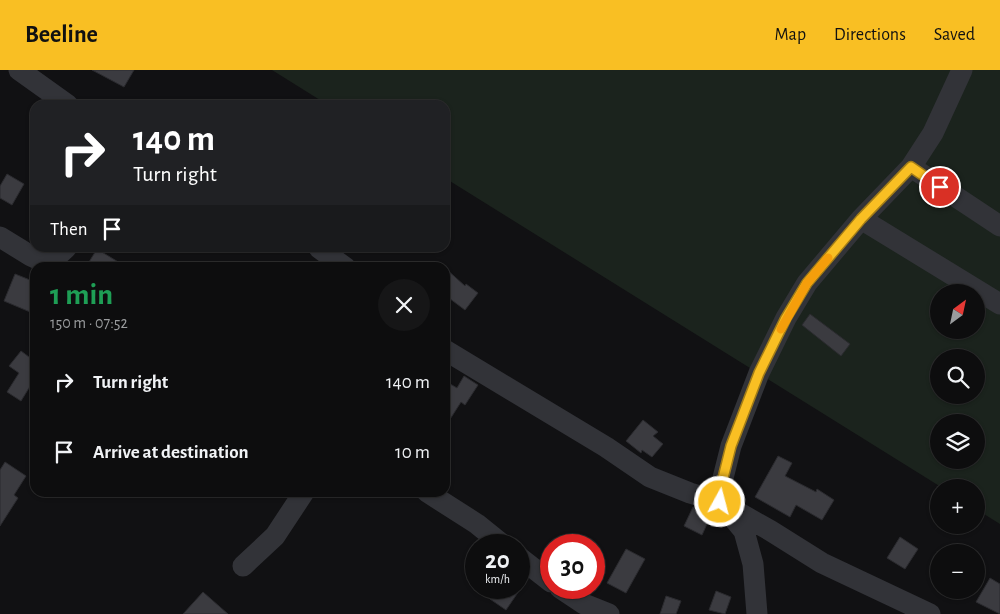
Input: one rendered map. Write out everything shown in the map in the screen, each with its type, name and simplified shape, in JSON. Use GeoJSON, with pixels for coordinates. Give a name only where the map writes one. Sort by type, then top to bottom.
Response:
{"type":"FeatureCollection","features":[{"type":"Feature","properties":{"kind":"street"},"geometry":{"type":"LineString","coordinates":[[20,70],[61,100]]}},
{"type":"Feature","properties":{"kind":"street"},"geometry":{"type":"LineString","coordinates":[[757,614],[753,564],[744,531],[720,502],[720,490],[731,446],[759,373],[782,326],[807,283],[861,219],[911,167],[933,133],[962,70]]}},
{"type":"Feature","properties":{"kind":"street"},"geometry":{"type":"LineString","coordinates":[[911,167],[1000,226]]}},
{"type":"Feature","properties":{"kind":"street"},"geometry":{"type":"LineString","coordinates":[[861,219],[1000,304]]}},
{"type":"Feature","properties":{"kind":"street"},"geometry":{"type":"LineString","coordinates":[[0,237],[44,262]]}},
{"type":"Feature","properties":{"kind":"street"},"geometry":{"type":"LineString","coordinates":[[49,262],[62,252]]}},
{"type":"Feature","properties":{"kind":"street"},"geometry":{"type":"LineString","coordinates":[[324,252],[338,262]]}},
{"type":"Feature","properties":{"kind":"street"},"geometry":{"type":"LineString","coordinates":[[450,353],[606,447],[650,477],[690,493],[720,502],[771,531],[822,564],[930,614]]}},
{"type":"Feature","properties":{"kind":"street"},"geometry":{"type":"LineString","coordinates":[[243,566],[275,536],[301,497]]}},
{"type":"Feature","properties":{"kind":"street"},"geometry":{"type":"LineString","coordinates":[[435,497],[489,534]]}},
{"type":"Feature","properties":{"kind":"street"},"geometry":{"type":"LineString","coordinates":[[530,566],[540,573]]}},
{"type":"Feature","properties":{"kind":"street"},"geometry":{"type":"LineString","coordinates":[[576,599],[609,614]]}},
{"type":"Feature","properties":{"kind":"shaded area"},"geometry":{"type":"Polygon","coordinates":[[[272,70],[1000,70],[1000,524],[985,515],[985,479],[930,480],[450,181],[450,100],[320,100],[272,70]]]}},
{"type":"Feature","properties":{"kind":"building"},"geometry":{"type":"Polygon","coordinates":[[[92,70],[134,70],[124,87],[92,70]]]}},
{"type":"Feature","properties":{"kind":"building"},"geometry":{"type":"Polygon","coordinates":[[[7,174],[24,184],[12,205],[0,198],[0,186],[7,174]]]}},
{"type":"Feature","properties":{"kind":"building"},"geometry":{"type":"Polygon","coordinates":[[[95,252],[102,252],[118,262],[89,262],[95,252]]]}},
{"type":"Feature","properties":{"kind":"building"},"geometry":{"type":"Polygon","coordinates":[[[450,272],[465,286],[466,284],[478,293],[465,310],[450,299],[450,272]]]}},
{"type":"Feature","properties":{"kind":"building"},"geometry":{"type":"Polygon","coordinates":[[[15,274],[30,280],[30,312],[4,301],[15,274]]]}},
{"type":"Feature","properties":{"kind":"building"},"geometry":{"type":"Polygon","coordinates":[[[810,314],[850,344],[841,356],[802,325],[810,314]]]}},
{"type":"Feature","properties":{"kind":"building"},"geometry":{"type":"Polygon","coordinates":[[[21,351],[29,357],[30,356],[30,386],[21,401],[7,392],[19,373],[9,366],[21,351]]]}},
{"type":"Feature","properties":{"kind":"building"},"geometry":{"type":"Polygon","coordinates":[[[464,376],[478,385],[465,405],[461,402],[450,419],[450,384],[457,388],[464,376]]]}},
{"type":"Feature","properties":{"kind":"building"},"geometry":{"type":"Polygon","coordinates":[[[643,420],[658,432],[653,436],[663,444],[652,457],[642,450],[641,453],[626,441],[643,420]]]}},
{"type":"Feature","properties":{"kind":"building"},"geometry":{"type":"Polygon","coordinates":[[[778,456],[792,463],[785,476],[816,492],[817,489],[834,500],[822,520],[796,505],[790,517],[755,497],[778,456]]]}},
{"type":"Feature","properties":{"kind":"building"},"geometry":{"type":"Polygon","coordinates":[[[5,462],[26,476],[14,495],[18,498],[0,526],[0,470],[5,462]]]}},
{"type":"Feature","properties":{"kind":"building"},"geometry":{"type":"Polygon","coordinates":[[[693,507],[712,513],[702,535],[684,526],[693,507]]]}},
{"type":"Feature","properties":{"kind":"building"},"geometry":{"type":"Polygon","coordinates":[[[900,537],[918,549],[905,569],[887,558],[900,537]]]}},
{"type":"Feature","properties":{"kind":"building"},"geometry":{"type":"Polygon","coordinates":[[[626,549],[645,559],[626,593],[607,583],[626,549]]]}},
{"type":"Feature","properties":{"kind":"building"},"geometry":{"type":"Polygon","coordinates":[[[990,578],[1000,584],[1000,614],[976,602],[978,599],[985,599],[985,587],[990,578]]]}},
{"type":"Feature","properties":{"kind":"building"},"geometry":{"type":"Polygon","coordinates":[[[716,591],[731,597],[725,614],[709,610],[716,591]]]}},
{"type":"Feature","properties":{"kind":"building"},"geometry":{"type":"Polygon","coordinates":[[[203,592],[228,614],[183,614],[203,592]]]}},
{"type":"Feature","properties":{"kind":"building"},"geometry":{"type":"Polygon","coordinates":[[[666,596],[681,601],[676,614],[660,614],[666,596]]]}},
{"type":"Feature","properties":{"kind":"building"},"geometry":{"type":"Polygon","coordinates":[[[490,599],[514,599],[506,610],[490,599]]]}},
{"type":"Feature","properties":{"kind":"slow traffic"},"geometry":{"type":"LineString","coordinates":[[781,329],[807,283],[828,258]]}},
{"type":"Feature","properties":{"kind":"route"},"geometry":{"type":"LineString","coordinates":[[720,502],[720,490],[731,446],[759,373],[786,318],[807,283],[861,219],[911,167],[940,187]]}}]}
